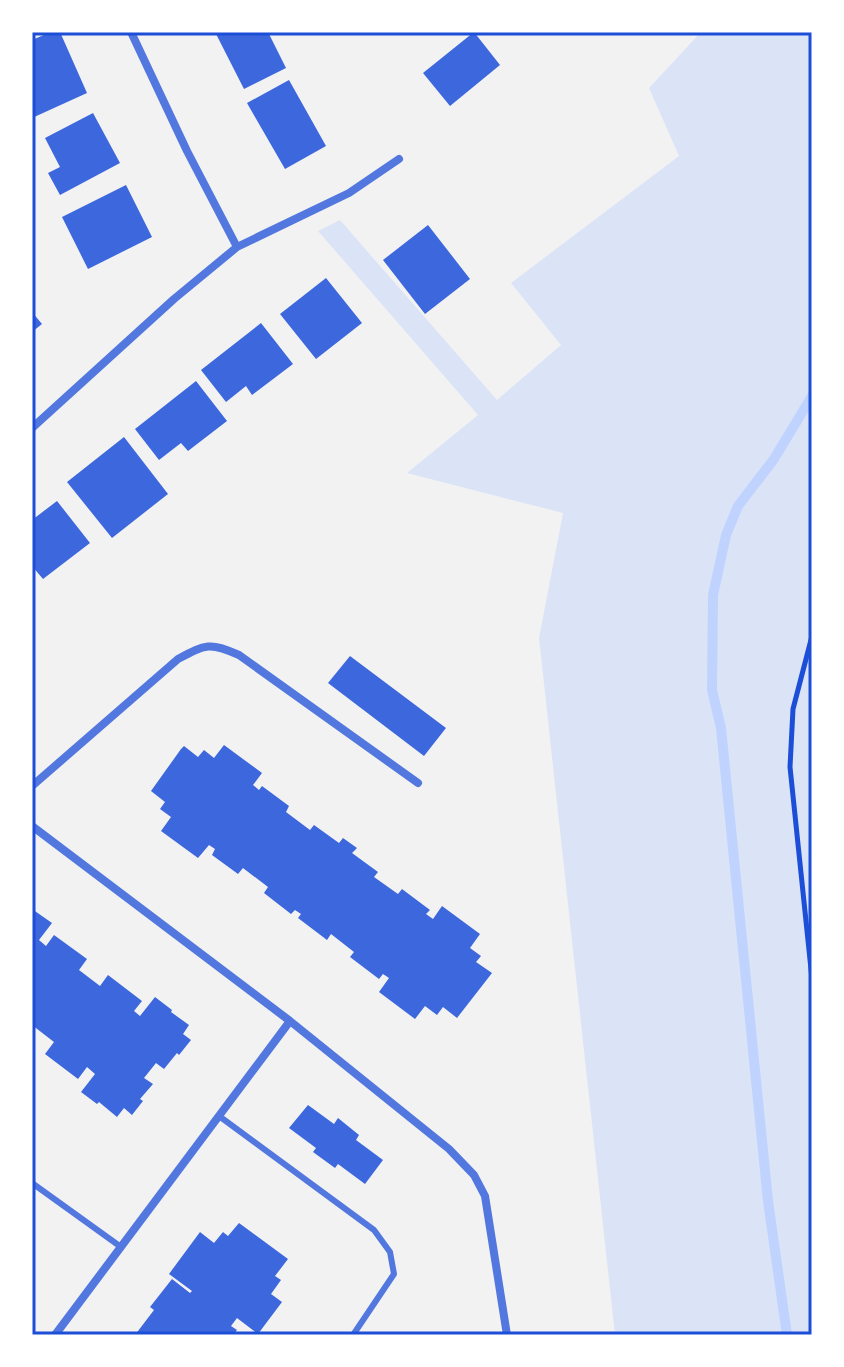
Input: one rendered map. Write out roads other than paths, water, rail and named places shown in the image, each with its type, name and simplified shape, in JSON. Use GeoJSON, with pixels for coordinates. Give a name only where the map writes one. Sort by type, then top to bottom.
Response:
{"type":"FeatureCollection","features":[{"type":"Feature","properties":{"kind":"street"},"geometry":{"type":"LineString","coordinates":[[131,32],[237,247]]}},
{"type":"Feature","properties":{"kind":"street"},"geometry":{"type":"LineString","coordinates":[[32,428],[174,299],[237,247],[349,193],[399,159]]}},
{"type":"Feature","properties":{"kind":"street"},"geometry":{"type":"LineString","coordinates":[[32,786],[178,659],[199,648],[216,645],[239,655],[418,783]]}},
{"type":"Feature","properties":{"kind":"street"},"geometry":{"type":"LineString","coordinates":[[32,826],[290,1021],[449,1149],[474,1175],[485,1196],[507,1335]]}},
{"type":"Feature","properties":{"kind":"street"},"geometry":{"type":"LineString","coordinates":[[55,1335],[290,1021]]}},
{"type":"Feature","properties":{"kind":"lane"},"geometry":{"type":"LineString","coordinates":[[219,1116],[374,1230],[390,1252],[394,1274],[353,1335]]}},
{"type":"Feature","properties":{"kind":"lane"},"geometry":{"type":"LineString","coordinates":[[32,1183],[121,1247]]}},
{"type":"Feature","properties":{"kind":"waterway"},"geometry":{"type":"LineString","coordinates":[[787,1335],[768,1201],[721,728],[712,690],[713,595],[726,535],[738,506],[774,459],[812,396]]}}]}
